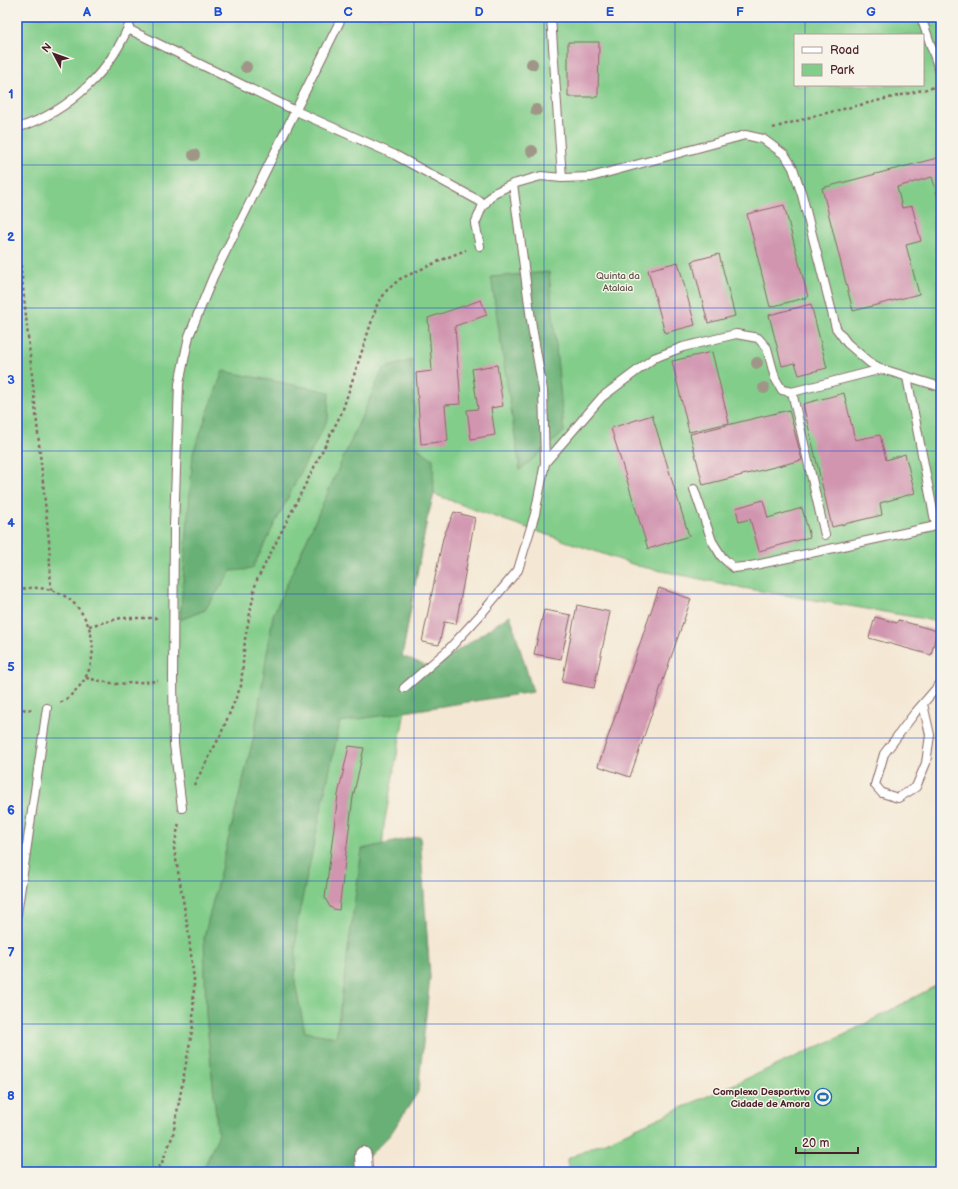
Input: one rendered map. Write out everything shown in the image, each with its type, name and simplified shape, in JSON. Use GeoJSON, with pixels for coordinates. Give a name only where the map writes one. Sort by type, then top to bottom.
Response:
{"type":"FeatureCollection","features":[{"type":"Feature","properties":{"kind":"street"},"geometry":{"type":"LineString","coordinates":[[363,1155],[364,1172]]}},
{"type":"Feature","properties":{"kind":"lane"},"geometry":{"type":"LineString","coordinates":[[17,128],[48,115],[87,87],[103,70],[117,50],[128,29],[132,17]]}},
{"type":"Feature","properties":{"kind":"lane"},"geometry":{"type":"LineString","coordinates":[[182,808],[174,744],[173,680],[174,526],[179,384],[189,336],[213,277],[342,17]]}},
{"type":"Feature","properties":{"kind":"lane"},"geometry":{"type":"LineString","coordinates":[[551,17],[562,178]]}},
{"type":"Feature","properties":{"kind":"lane"},"geometry":{"type":"LineString","coordinates":[[921,17],[941,75]]}},
{"type":"Feature","properties":{"kind":"lane"},"geometry":{"type":"LineString","coordinates":[[128,29],[296,111],[395,155],[484,204]]}},
{"type":"Feature","properties":{"kind":"lane"},"geometry":{"type":"LineString","coordinates":[[480,246],[475,224],[482,207],[494,193],[513,184],[541,176],[562,178],[591,177],[745,135],[763,139],[785,155],[792,168],[802,195],[836,328],[847,343],[870,363],[882,369],[941,387]]}},
{"type":"Feature","properties":{"kind":"lane"},"geometry":{"type":"LineString","coordinates":[[404,688],[448,650],[482,613],[518,570],[536,514],[545,463],[543,390],[532,327],[513,184]]}},
{"type":"Feature","properties":{"kind":"lane"},"geometry":{"type":"LineString","coordinates":[[545,463],[602,397],[654,358],[683,347],[736,334],[758,338],[767,348],[775,378],[782,390],[792,392],[882,369]]}},
{"type":"Feature","properties":{"kind":"lane"},"geometry":{"type":"LineString","coordinates":[[694,489],[712,540],[722,557],[734,568],[751,566],[936,526],[907,377]]}},
{"type":"Feature","properties":{"kind":"lane"},"geometry":{"type":"LineString","coordinates":[[792,392],[825,535]]}},
{"type":"Feature","properties":{"kind":"lane"},"geometry":{"type":"LineString","coordinates":[[923,704],[930,735],[926,763],[916,787],[898,798],[882,793],[875,785],[884,754],[923,704],[941,684]]}},
{"type":"Feature","properties":{"kind":"lane"},"geometry":{"type":"LineString","coordinates":[[17,914],[47,708]]}},
{"type":"Feature","properties":{"kind":"path"},"geometry":{"type":"LineString","coordinates":[[745,135],[814,116],[941,86]]}},
{"type":"Feature","properties":{"kind":"path"},"geometry":{"type":"LineString","coordinates":[[17,229],[49,541],[51,590]]}},
{"type":"Feature","properties":{"kind":"path"},"geometry":{"type":"LineString","coordinates":[[154,1172],[161,1165],[173,1135],[193,1025],[194,980],[188,929],[174,848],[182,808],[220,736],[241,686],[245,639],[256,582],[342,412],[377,305],[387,290],[400,279],[446,258],[480,246]]}},
{"type":"Feature","properties":{"kind":"path"},"geometry":{"type":"LineString","coordinates":[[17,590],[30,587],[51,590],[67,598],[80,610],[89,626],[93,649],[92,661],[86,678],[76,691],[62,701],[47,708]]}},
{"type":"Feature","properties":{"kind":"path"},"geometry":{"type":"LineString","coordinates":[[89,626],[121,618],[174,618]]}},
{"type":"Feature","properties":{"kind":"path"},"geometry":{"type":"LineString","coordinates":[[86,678],[116,684],[173,680]]}},
{"type":"Feature","properties":{"kind":"green space","name":"Quinta da Atalaia"},"geometry":{"type":"Polygon","coordinates":[[[17,17],[941,17],[941,623],[920,618],[743,588],[638,566],[478,511],[434,494],[427,519],[395,695],[407,700],[384,825],[372,979],[353,1150],[354,1172],[17,1172],[17,17]]]}},
{"type":"Feature","properties":{"kind":"green space"},"geometry":{"type":"Polygon","coordinates":[[[549,272],[564,432],[520,470],[491,277],[549,272]]]}},
{"type":"Feature","properties":{"kind":"green space"},"geometry":{"type":"Polygon","coordinates":[[[412,360],[416,447],[433,459],[434,494],[427,519],[402,656],[432,668],[510,615],[533,692],[340,722],[297,923],[295,983],[305,1032],[336,1037],[362,849],[420,836],[430,977],[418,1092],[390,1135],[353,1172],[202,1172],[218,1136],[206,1015],[204,937],[254,736],[273,615],[383,369],[412,360]]]}},
{"type":"Feature","properties":{"kind":"green space"},"geometry":{"type":"Polygon","coordinates":[[[223,371],[329,392],[328,418],[252,569],[231,571],[205,610],[180,620],[193,453],[223,371]]]}},
{"type":"Feature","properties":{"kind":"green space","name":"Complexo Desportivo Cidade de Amora"},"geometry":{"type":"Polygon","coordinates":[[[941,983],[941,1172],[568,1172],[567,1159],[844,1035],[941,983]]]}},
{"type":"Feature","properties":{"kind":"building"},"geometry":{"type":"Polygon","coordinates":[[[568,42],[599,42],[598,97],[568,97],[568,42]]]}},
{"type":"Feature","properties":{"kind":"building"},"geometry":{"type":"Polygon","coordinates":[[[941,157],[941,208],[932,177],[897,187],[902,208],[912,206],[921,241],[906,245],[919,294],[853,311],[822,188],[941,157]]]}},
{"type":"Feature","properties":{"kind":"building"},"geometry":{"type":"Polygon","coordinates":[[[784,205],[808,297],[770,307],[747,214],[784,205]]]}},
{"type":"Feature","properties":{"kind":"building"},"geometry":{"type":"Polygon","coordinates":[[[719,254],[735,316],[708,323],[692,261],[719,254]]]}},
{"type":"Feature","properties":{"kind":"building"},"geometry":{"type":"Polygon","coordinates":[[[678,262],[695,325],[665,333],[648,270],[678,262]]]}},
{"type":"Feature","properties":{"kind":"building"},"geometry":{"type":"Polygon","coordinates":[[[481,300],[487,315],[455,326],[461,404],[445,405],[448,441],[421,444],[416,373],[432,371],[428,318],[481,300]]]}},
{"type":"Feature","properties":{"kind":"building"},"geometry":{"type":"Polygon","coordinates":[[[811,304],[827,368],[799,375],[795,363],[782,366],[769,315],[811,304]]]}},
{"type":"Feature","properties":{"kind":"building"},"geometry":{"type":"Polygon","coordinates":[[[712,352],[729,423],[689,432],[672,361],[712,352]]]}},
{"type":"Feature","properties":{"kind":"building"},"geometry":{"type":"Polygon","coordinates":[[[497,365],[503,406],[491,408],[495,435],[471,439],[467,410],[478,409],[472,369],[497,365]]]}},
{"type":"Feature","properties":{"kind":"building"},"geometry":{"type":"Polygon","coordinates":[[[844,393],[855,440],[880,435],[886,460],[905,454],[915,493],[880,503],[882,515],[832,527],[803,404],[844,393]]]}},
{"type":"Feature","properties":{"kind":"building"},"geometry":{"type":"Polygon","coordinates":[[[789,410],[802,460],[703,485],[690,434],[789,410]]]}},
{"type":"Feature","properties":{"kind":"building"},"geometry":{"type":"Polygon","coordinates":[[[652,415],[689,536],[648,549],[611,428],[652,415]]]}},
{"type":"Feature","properties":{"kind":"building"},"geometry":{"type":"Polygon","coordinates":[[[763,500],[768,518],[802,508],[810,537],[759,551],[750,519],[739,522],[736,508],[763,500]]]}},
{"type":"Feature","properties":{"kind":"building"},"geometry":{"type":"Polygon","coordinates":[[[454,512],[475,518],[456,624],[444,622],[439,645],[422,642],[443,538],[454,512]]]}},
{"type":"Feature","properties":{"kind":"building"},"geometry":{"type":"Polygon","coordinates":[[[659,588],[691,599],[630,777],[598,766],[659,588]]]}},
{"type":"Feature","properties":{"kind":"building"},"geometry":{"type":"Polygon","coordinates":[[[577,605],[610,612],[594,688],[562,682],[577,605]]]}},
{"type":"Feature","properties":{"kind":"building"},"geometry":{"type":"Polygon","coordinates":[[[544,610],[571,615],[561,659],[534,654],[544,610]]]}},
{"type":"Feature","properties":{"kind":"building"},"geometry":{"type":"Polygon","coordinates":[[[875,617],[897,623],[898,620],[937,631],[931,655],[869,638],[875,617]]]}},
{"type":"Feature","properties":{"kind":"building"},"geometry":{"type":"Polygon","coordinates":[[[349,746],[364,748],[353,797],[339,910],[330,907],[325,898],[338,795],[349,746]]]}},
{"type":"Feature","properties":{"kind":"place","name":"Complexo Desportivo Cidade de Amora"},"geometry":{"type":"Point","coordinates":[823,1097]}}]}
